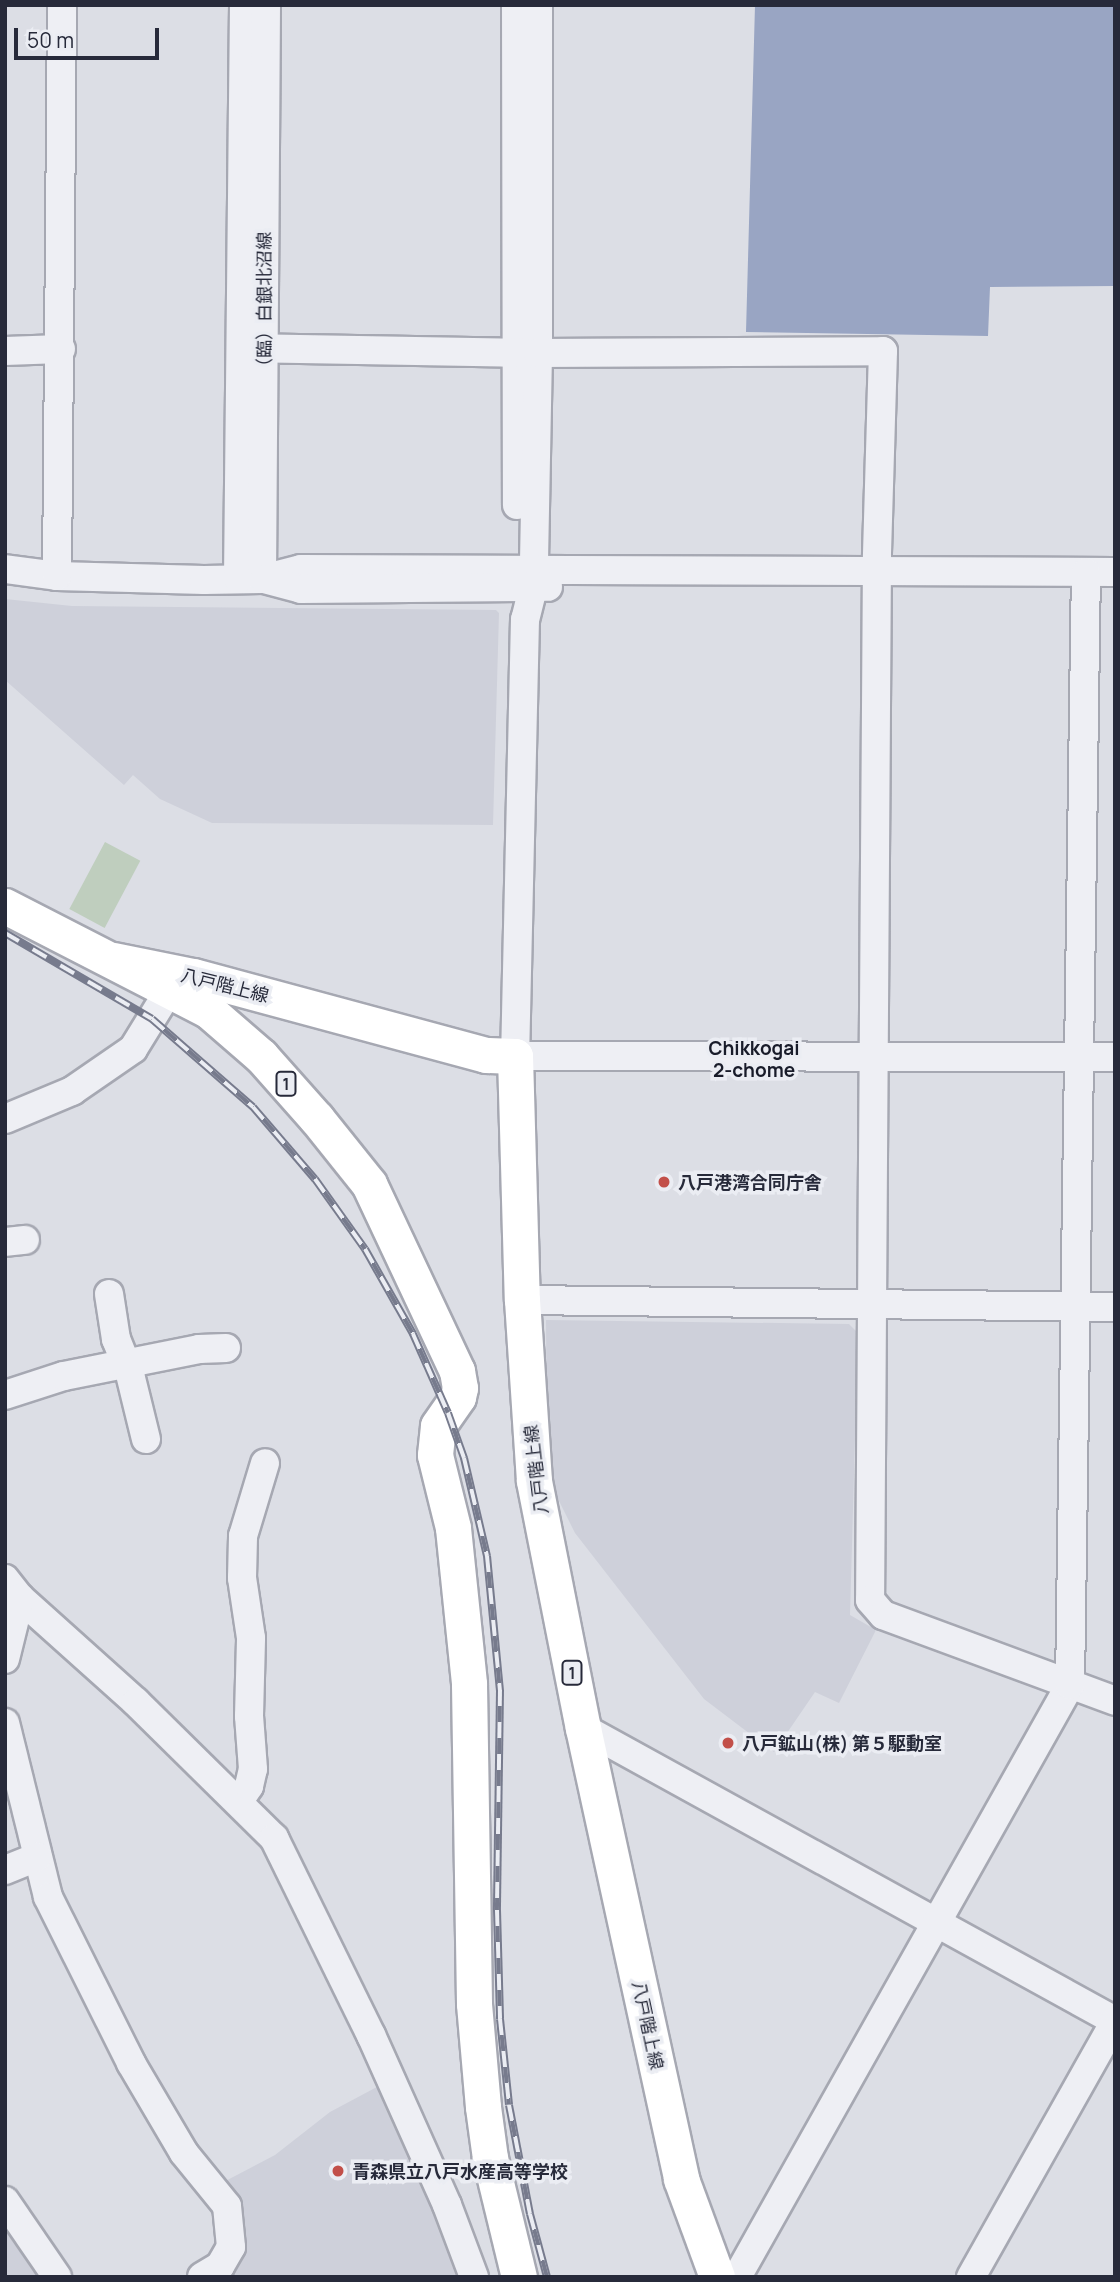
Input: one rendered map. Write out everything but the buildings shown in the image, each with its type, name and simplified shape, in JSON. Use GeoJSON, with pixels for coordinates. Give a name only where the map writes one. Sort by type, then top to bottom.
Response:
{"type":"FeatureCollection","features":[{"type":"Feature","properties":{"kind":"main road","name":"八戸階上線"},"geometry":{"type":"LineString","coordinates":[[5,906],[209,1011],[261,1056],[317,1119],[369,1184],[457,1371],[458,1397],[438,1426],[435,1455],[453,1528],[469,1684],[474,2004],[483,2107],[491,2158],[519,2277]]}},
{"type":"Feature","properties":{"kind":"main road","name":"八戸階上線"},"geometry":{"type":"LineString","coordinates":[[113,960],[193,976],[486,1055],[515,1056],[522,1300],[534,1481],[583,1728],[681,2179],[717,2277]]}},
{"type":"Feature","properties":{"kind":"street"},"geometry":{"type":"LineString","coordinates":[[57,576],[62,5]]}},
{"type":"Feature","properties":{"kind":"street","name":"（臨）白銀北沼線"},"geometry":{"type":"LineString","coordinates":[[244,5],[253,348]]}},
{"type":"Feature","properties":{"kind":"street","name":"（臨）白銀北沼線"},"geometry":{"type":"LineString","coordinates":[[250,579],[253,348],[266,5]]}},
{"type":"Feature","properties":{"kind":"street"},"geometry":{"type":"LineString","coordinates":[[516,5],[527,352]]}},
{"type":"Feature","properties":{"kind":"street"},"geometry":{"type":"LineString","coordinates":[[538,5],[527,352],[515,1056],[1115,1057]]}},
{"type":"Feature","properties":{"kind":"street"},"geometry":{"type":"LineString","coordinates":[[253,348],[527,352],[883,351],[878,580],[870,1600],[883,1615],[1115,1701]]}},
{"type":"Feature","properties":{"kind":"street"},"geometry":{"type":"LineString","coordinates":[[5,351],[61,349]]}},
{"type":"Feature","properties":{"kind":"street"},"geometry":{"type":"LineString","coordinates":[[5,569],[57,576],[250,579],[301,589],[525,579],[1086,580],[1115,572]]}},
{"type":"Feature","properties":{"kind":"street"},"geometry":{"type":"LineString","coordinates":[[1086,580],[1115,588]]}},
{"type":"Feature","properties":{"kind":"street"},"geometry":{"type":"LineString","coordinates":[[737,2277],[1070,1685],[1078,1307],[1086,580]]}},
{"type":"Feature","properties":{"kind":"street"},"geometry":{"type":"LineString","coordinates":[[5,1119],[72,1091],[133,1049],[170,989]]}},
{"type":"Feature","properties":{"kind":"street"},"geometry":{"type":"LineString","coordinates":[[109,1294],[124,1364],[130,1374],[146,1439]]}},
{"type":"Feature","properties":{"kind":"street"},"geometry":{"type":"LineString","coordinates":[[522,1300],[1115,1307]]}},
{"type":"Feature","properties":{"kind":"street"},"geometry":{"type":"LineString","coordinates":[[5,1395],[64,1376],[200,1349],[226,1348]]}},
{"type":"Feature","properties":{"kind":"street"},"geometry":{"type":"LineString","coordinates":[[239,1801],[249,1786],[253,1769],[249,1717],[251,1638],[242,1578],[243,1536],[265,1462]]}},
{"type":"Feature","properties":{"kind":"street"},"geometry":{"type":"LineString","coordinates":[[13,1588],[239,1801],[274,1838],[371,2035],[447,2205],[474,2277]]}},
{"type":"Feature","properties":{"kind":"street"},"geometry":{"type":"LineString","coordinates":[[5,1659],[13,1588]]}},
{"type":"Feature","properties":{"kind":"street"},"geometry":{"type":"LineString","coordinates":[[5,1723],[48,1897],[131,2063],[184,2153],[227,2206],[231,2247],[220,2266],[202,2277]]}},
{"type":"Feature","properties":{"kind":"street"},"geometry":{"type":"LineString","coordinates":[[583,1728],[1115,2021],[971,2277]]}},
{"type":"Feature","properties":{"kind":"street"},"geometry":{"type":"LineString","coordinates":[[5,1870],[38,1857]]}},
{"type":"Feature","properties":{"kind":"street"},"geometry":{"type":"LineString","coordinates":[[5,2200],[57,2277]]}},
{"type":"Feature","properties":{"kind":"shaded area"},"geometry":{"type":"Polygon","coordinates":[[[5,599],[72,606],[496,610],[499,613],[493,825],[212,823],[160,799],[133,775],[124,785],[5,680],[5,599]]]}},
{"type":"Feature","properties":{"kind":"shaded area"},"geometry":{"type":"Polygon","coordinates":[[[546,1320],[849,1324],[858,1333],[850,1615],[876,1630],[839,1703],[815,1692],[774,1752],[704,1699],[575,1533],[551,1485],[547,1484],[546,1320]]]}},
{"type":"Feature","properties":{"kind":"shaded area","name":"青森県立八戸水産高等学校"},"geometry":{"type":"Polygon","coordinates":[[[390,2080],[474,2277],[202,2277],[220,2266],[214,2187],[275,2155],[330,2112],[390,2080]]]}},
{"type":"Feature","properties":{"kind":"shaded area"},"geometry":{"type":"Polygon","coordinates":[[[5,2201],[57,2277],[5,2277],[5,2201]]]}},
{"type":"Feature","properties":{"kind":"green space"},"geometry":{"type":"Polygon","coordinates":[[[105,842],[140,861],[105,928],[69,909],[105,842]]]}},
{"type":"Feature","properties":{"kind":"water"},"geometry":{"type":"Polygon","coordinates":[[[755,5],[1115,5],[1115,286],[990,287],[988,336],[746,332],[755,5]]]}},
{"type":"Feature","properties":{"kind":"railway"},"geometry":{"type":"LineString","coordinates":[[5,933],[152,1019],[253,1107],[315,1179],[365,1249],[413,1334],[448,1413],[464,1458],[487,1556],[500,1690],[497,1910],[500,2019],[509,2105],[530,2214],[547,2277]]}},
{"type":"Feature","properties":{"kind":"place","name":"八戸港湾合同庁舎"},"geometry":{"type":"Point","coordinates":[664,1182]}},
{"type":"Feature","properties":{"kind":"place","name":"八戸鉱山(株) 第５駆動室"},"geometry":{"type":"Point","coordinates":[728,1743]}},
{"type":"Feature","properties":{"kind":"place","name":"青森県立八戸水産高等学校"},"geometry":{"type":"Point","coordinates":[338,2171]}},
{"type":"Feature","properties":{"kind":"district","name":"Chikkogai 2-chome"},"geometry":{"type":"Point","coordinates":[754,1060]}}]}
